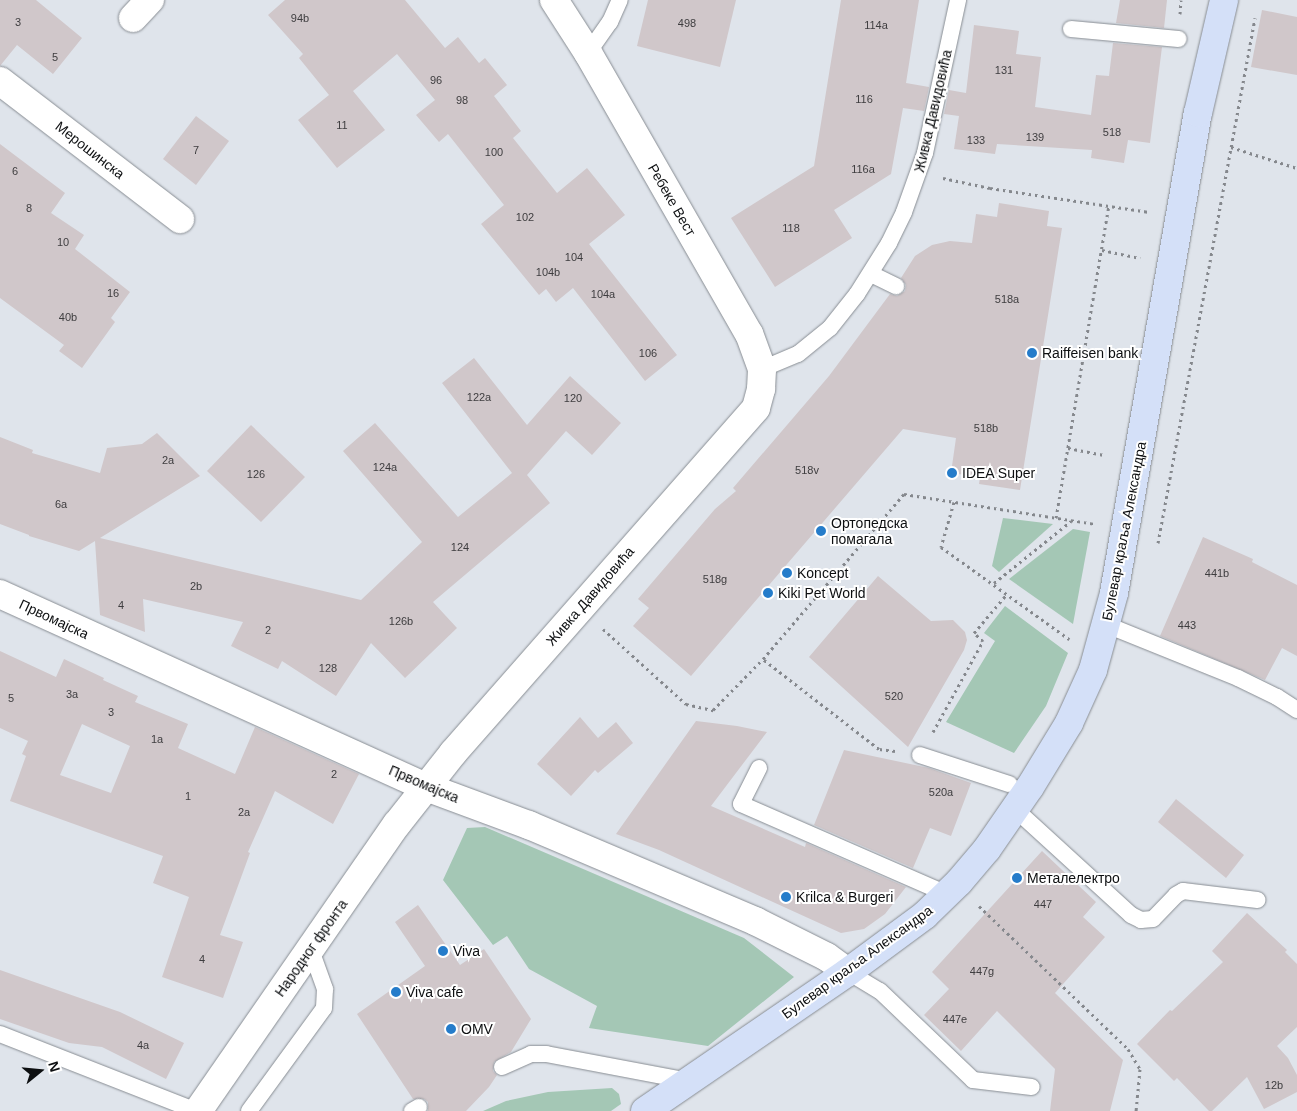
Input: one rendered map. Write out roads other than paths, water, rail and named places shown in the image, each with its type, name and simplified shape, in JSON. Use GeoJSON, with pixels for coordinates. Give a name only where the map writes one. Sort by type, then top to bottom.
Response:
{"type":"FeatureCollection","features":[{"type":"Feature","properties":{"kind":"main road","name":"Булевар краља Александра"},"geometry":{"type":"LineString","coordinates":[[1198,113],[1205,0]]}},
{"type":"Feature","properties":{"kind":"main road","name":"Булевар краља Александра"},"geometry":{"type":"LineString","coordinates":[[645,1111],[900,935],[947,894],[970,870],[1012,796],[1044,765],[1080,701],[1107,625],[1122,555],[1198,113],[1224,0]]}},
{"type":"Feature","properties":{"kind":"street","name":"Ребеке Вест"},"geometry":{"type":"LineString","coordinates":[[554,0],[588,53],[749,334],[762,369],[761,390],[756,408]]}},
{"type":"Feature","properties":{"kind":"street","name":"Мерошинска"},"geometry":{"type":"LineString","coordinates":[[0,81],[180,219]]}},
{"type":"Feature","properties":{"kind":"street","name":"Живка Давидовића"},"geometry":{"type":"LineString","coordinates":[[426,787],[560,630],[756,408]]}},
{"type":"Feature","properties":{"kind":"street","name":"Првомајска"},"geometry":{"type":"LineString","coordinates":[[0,594],[426,787],[529,825],[755,921],[827,957],[848,972]]}},
{"type":"Feature","properties":{"kind":"street","name":"Народног фронта"},"geometry":{"type":"LineString","coordinates":[[197,1111],[310,947],[397,824],[426,787]]}},
{"type":"Feature","properties":{"kind":"lane"},"geometry":{"type":"LineString","coordinates":[[588,53],[610,22],[620,0]]}},
{"type":"Feature","properties":{"kind":"lane","name":"Живка Давидовића"},"geometry":{"type":"LineString","coordinates":[[762,369],[798,354],[823,334],[857,294],[871,274],[904,212],[919,173],[958,0]]}},
{"type":"Feature","properties":{"kind":"lane"},"geometry":{"type":"LineString","coordinates":[[1070,29],[1179,39]]}},
{"type":"Feature","properties":{"kind":"lane"},"geometry":{"type":"LineString","coordinates":[[871,274],[896,286]]}},
{"type":"Feature","properties":{"kind":"lane"},"geometry":{"type":"LineString","coordinates":[[1107,625],[1238,678],[1277,696],[1297,710]]}},
{"type":"Feature","properties":{"kind":"lane"},"geometry":{"type":"LineString","coordinates":[[920,755],[1012,796],[1131,915],[1141,920],[1153,918],[1176,895],[1183,891],[1257,900]]}},
{"type":"Feature","properties":{"kind":"lane"},"geometry":{"type":"LineString","coordinates":[[759,768],[741,804],[947,894]]}},
{"type":"Feature","properties":{"kind":"lane"},"geometry":{"type":"LineString","coordinates":[[249,1111],[324,1008],[325,989],[310,947]]}},
{"type":"Feature","properties":{"kind":"lane"},"geometry":{"type":"LineString","coordinates":[[848,972],[880,991],[973,1080],[1032,1087]]}},
{"type":"Feature","properties":{"kind":"lane"},"geometry":{"type":"LineString","coordinates":[[0,1034],[197,1111]]}},
{"type":"Feature","properties":{"kind":"lane"},"geometry":{"type":"LineString","coordinates":[[502,1067],[531,1054],[546,1054],[689,1081]]}},
{"type":"Feature","properties":{"kind":"place","name":"Raiffeisen bank"},"geometry":{"type":"Point","coordinates":[1032,353]}},
{"type":"Feature","properties":{"kind":"place","name":"IDEA Super"},"geometry":{"type":"Point","coordinates":[952,473]}},
{"type":"Feature","properties":{"kind":"place","name":"Ортопедска помагала"},"geometry":{"type":"Point","coordinates":[821,531]}},
{"type":"Feature","properties":{"kind":"place","name":"Koncept"},"geometry":{"type":"Point","coordinates":[787,573]}},
{"type":"Feature","properties":{"kind":"place","name":"Kiki Pet World"},"geometry":{"type":"Point","coordinates":[768,593]}},
{"type":"Feature","properties":{"kind":"place","name":"Металелектро"},"geometry":{"type":"Point","coordinates":[1017,878]}},
{"type":"Feature","properties":{"kind":"place","name":"Krilca & Burgeri"},"geometry":{"type":"Point","coordinates":[786,897]}},
{"type":"Feature","properties":{"kind":"place","name":"Viva"},"geometry":{"type":"Point","coordinates":[443,951]}},
{"type":"Feature","properties":{"kind":"place","name":"Viva cafe"},"geometry":{"type":"Point","coordinates":[396,992]}},
{"type":"Feature","properties":{"kind":"place","name":"OMV"},"geometry":{"type":"Point","coordinates":[451,1029]}}]}
